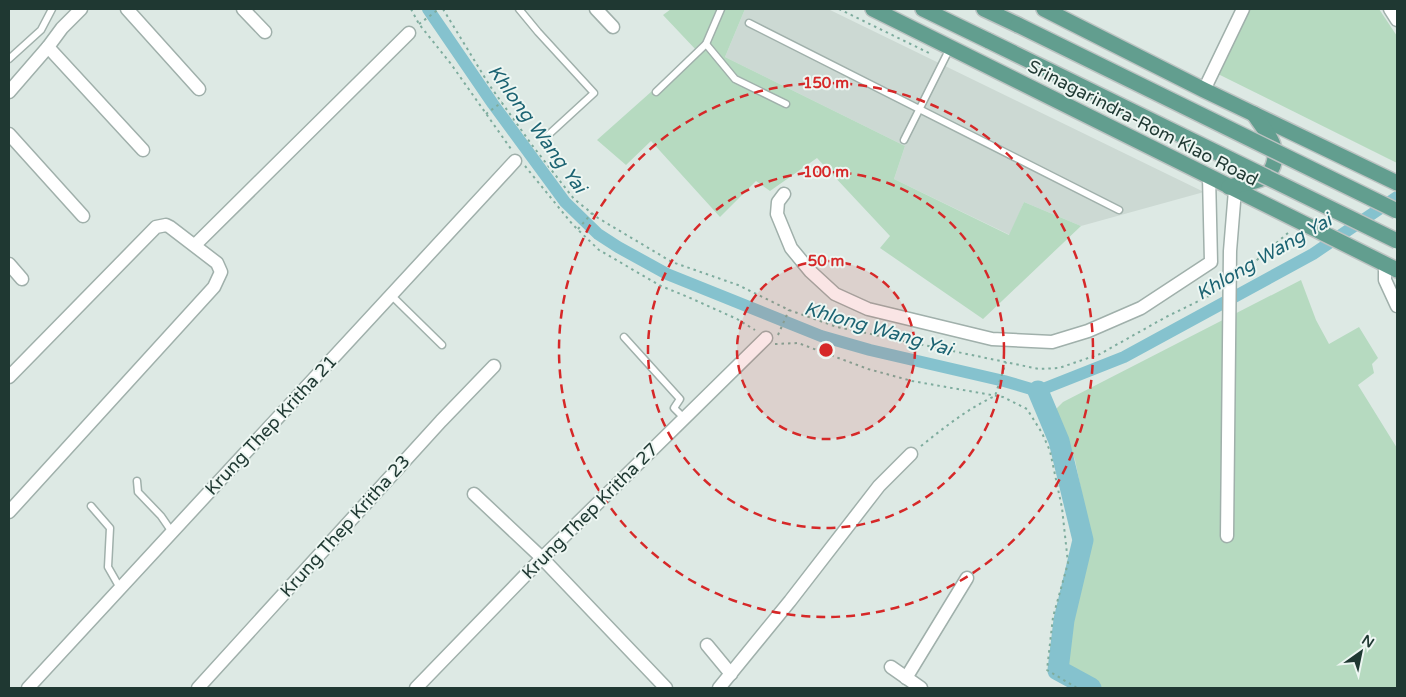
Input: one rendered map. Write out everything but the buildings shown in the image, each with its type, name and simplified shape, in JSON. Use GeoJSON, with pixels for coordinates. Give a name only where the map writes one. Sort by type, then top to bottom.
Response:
{"type":"FeatureCollection","features":[{"type":"Feature","properties":{"kind":"main road","name":"Srinagarindra-Rom Klao Road"},"geometry":{"type":"LineString","coordinates":[[873,9],[1388,266]]}},
{"type":"Feature","properties":{"kind":"main road","name":"Srinagarindra-Rom Klao Road"},"geometry":{"type":"LineString","coordinates":[[923,9],[1397,241]]}},
{"type":"Feature","properties":{"kind":"main road","name":"Srinagarindra-Rom Klao Road"},"geometry":{"type":"LineString","coordinates":[[984,9],[1397,211]]}},
{"type":"Feature","properties":{"kind":"main road"},"geometry":{"type":"LineString","coordinates":[[1044,9],[1204,90],[1397,183]]}},
{"type":"Feature","properties":{"kind":"main road"},"geometry":{"type":"LineString","coordinates":[[1232,188],[1262,178],[1274,163],[1276,155],[1274,146],[1253,113]]}},
{"type":"Feature","properties":{"kind":"street"},"geometry":{"type":"LineString","coordinates":[[9,92],[48,48],[62,28],[81,9]]}},
{"type":"Feature","properties":{"kind":"street"},"geometry":{"type":"LineString","coordinates":[[127,9],[199,89]]}},
{"type":"Feature","properties":{"kind":"street"},"geometry":{"type":"LineString","coordinates":[[243,9],[265,32]]}},
{"type":"Feature","properties":{"kind":"street"},"geometry":{"type":"LineString","coordinates":[[596,9],[613,27]]}},
{"type":"Feature","properties":{"kind":"street"},"geometry":{"type":"LineString","coordinates":[[1204,90],[1243,9]]}},
{"type":"Feature","properties":{"kind":"street"},"geometry":{"type":"LineString","coordinates":[[1390,9],[1397,20]]}},
{"type":"Feature","properties":{"kind":"street"},"geometry":{"type":"LineString","coordinates":[[195,245],[412,31]]}},
{"type":"Feature","properties":{"kind":"street"},"geometry":{"type":"LineString","coordinates":[[48,48],[143,150]]}},
{"type":"Feature","properties":{"kind":"street"},"geometry":{"type":"LineString","coordinates":[[9,134],[83,216]]}},
{"type":"Feature","properties":{"kind":"street","name":"Krung Thep Kritha 21"},"geometry":{"type":"LineString","coordinates":[[28,688],[516,158]]}},
{"type":"Feature","properties":{"kind":"street"},"geometry":{"type":"LineString","coordinates":[[784,194],[778,202],[776,214],[791,248],[810,271],[835,294],[868,309],[992,339],[1052,342],[1088,331],[1141,308],[1211,262],[1209,176]]}},
{"type":"Feature","properties":{"kind":"street"},"geometry":{"type":"LineString","coordinates":[[1227,536],[1232,188]]}},
{"type":"Feature","properties":{"kind":"street"},"geometry":{"type":"LineString","coordinates":[[9,377],[156,227],[166,225],[195,245],[220,268],[221,272],[214,287],[9,512]]}},
{"type":"Feature","properties":{"kind":"street"},"geometry":{"type":"LineString","coordinates":[[9,264],[22,279]]}},
{"type":"Feature","properties":{"kind":"street"},"geometry":{"type":"LineString","coordinates":[[1388,266],[1385,280],[1397,306]]}},
{"type":"Feature","properties":{"kind":"street","name":"Krung Thep Kritha 27"},"geometry":{"type":"LineString","coordinates":[[416,688],[542,558],[684,418],[770,341]]}},
{"type":"Feature","properties":{"kind":"street","name":"Krung Thep Kritha 23"},"geometry":{"type":"LineString","coordinates":[[198,688],[441,421],[494,366]]}},
{"type":"Feature","properties":{"kind":"street"},"geometry":{"type":"LineString","coordinates":[[719,688],[879,486],[911,454]]}},
{"type":"Feature","properties":{"kind":"street"},"geometry":{"type":"LineString","coordinates":[[474,494],[542,558],[666,688]]}},
{"type":"Feature","properties":{"kind":"street"},"geometry":{"type":"LineString","coordinates":[[906,678],[967,578]]}},
{"type":"Feature","properties":{"kind":"street"},"geometry":{"type":"LineString","coordinates":[[707,645],[731,674]]}},
{"type":"Feature","properties":{"kind":"street"},"geometry":{"type":"LineString","coordinates":[[891,667],[921,688]]}},
{"type":"Feature","properties":{"kind":"lane"},"geometry":{"type":"LineString","coordinates":[[9,59],[40,30],[52,9]]}},
{"type":"Feature","properties":{"kind":"lane"},"geometry":{"type":"LineString","coordinates":[[520,9],[538,32],[594,93],[546,137]]}},
{"type":"Feature","properties":{"kind":"lane"},"geometry":{"type":"LineString","coordinates":[[656,92],[706,44],[721,9]]}},
{"type":"Feature","properties":{"kind":"lane"},"geometry":{"type":"LineString","coordinates":[[749,23],[1119,210]]}},
{"type":"Feature","properties":{"kind":"lane"},"geometry":{"type":"LineString","coordinates":[[706,44],[735,79],[786,104]]}},
{"type":"Feature","properties":{"kind":"lane"},"geometry":{"type":"LineString","coordinates":[[904,140],[950,48]]}},
{"type":"Feature","properties":{"kind":"lane"},"geometry":{"type":"LineString","coordinates":[[391,295],[442,345]]}},
{"type":"Feature","properties":{"kind":"lane"},"geometry":{"type":"LineString","coordinates":[[624,338],[680,399],[674,408],[684,418]]}},
{"type":"Feature","properties":{"kind":"lane"},"geometry":{"type":"LineString","coordinates":[[137,481],[138,492],[161,516],[172,532]]}},
{"type":"Feature","properties":{"kind":"lane"},"geometry":{"type":"LineString","coordinates":[[91,506],[110,528],[107,563],[120,588]]}},
{"type":"Feature","properties":{"kind":"path"},"geometry":{"type":"LineString","coordinates":[[411,9],[419,24],[451,64],[516,158],[578,229],[600,250],[652,282],[736,319],[770,341],[798,343],[868,369],[912,381],[1003,397],[1027,409],[1042,433],[1050,451],[1062,508],[1068,563],[1053,617],[1047,670],[1077,688]]}},
{"type":"Feature","properties":{"kind":"path"},"geometry":{"type":"LineString","coordinates":[[412,31],[438,9]]}},
{"type":"Feature","properties":{"kind":"path"},"geometry":{"type":"LineString","coordinates":[[443,9],[502,102],[532,145],[574,199],[592,213],[672,262],[738,285],[789,310],[836,327],[1039,369],[1059,368],[1100,354],[1166,317],[1222,289]]}},
{"type":"Feature","properties":{"kind":"path"},"geometry":{"type":"LineString","coordinates":[[486,114],[502,102]]}},
{"type":"Feature","properties":{"kind":"path"},"geometry":{"type":"LineString","coordinates":[[578,229],[592,213]]}},
{"type":"Feature","properties":{"kind":"path"},"geometry":{"type":"LineString","coordinates":[[1237,277],[1289,232]]}},
{"type":"Feature","properties":{"kind":"path"},"geometry":{"type":"LineString","coordinates":[[770,341],[789,310]]}},
{"type":"Feature","properties":{"kind":"path"},"geometry":{"type":"LineString","coordinates":[[911,454],[977,404],[995,396],[1006,362]]}},
{"type":"Feature","properties":{"kind":"shaded area"},"geometry":{"type":"Polygon","coordinates":[[[745,9],[828,9],[1204,192],[1081,226],[1024,202],[1010,235],[894,179],[905,146],[725,57],[745,9]]]}},
{"type":"Feature","properties":{"kind":"green space"},"geometry":{"type":"Polygon","coordinates":[[[671,9],[745,9],[725,57],[905,146],[894,179],[1009,235],[1024,202],[1081,226],[983,319],[880,248],[890,236],[817,158],[770,191],[756,181],[720,217],[651,141],[626,165],[597,140],[697,51],[663,15],[671,9]]]}},
{"type":"Feature","properties":{"kind":"green space"},"geometry":{"type":"Polygon","coordinates":[[[1250,9],[1379,9],[1397,36],[1397,163],[1218,74],[1250,9]]]}},
{"type":"Feature","properties":{"kind":"green space"},"geometry":{"type":"Polygon","coordinates":[[[1301,280],[1316,320],[1329,344],[1359,327],[1378,358],[1372,364],[1374,373],[1358,385],[1397,448],[1397,688],[1101,688],[1071,672],[1063,664],[1085,567],[1090,534],[1075,460],[1056,409],[1063,402],[1301,280]]]}},
{"type":"Feature","properties":{"kind":"waterway","name":"Khlong Wang Yai"},"geometry":{"type":"LineString","coordinates":[[428,9],[493,104],[565,202],[598,234],[618,247],[667,274],[821,336],[870,350],[1004,381],[1038,391],[1124,357],[1313,254],[1397,197]]}},
{"type":"Feature","properties":{"kind":"waterway"},"geometry":{"type":"LineString","coordinates":[[1038,391],[1059,441],[1083,540],[1064,620],[1058,670],[1091,688]]}}]}
